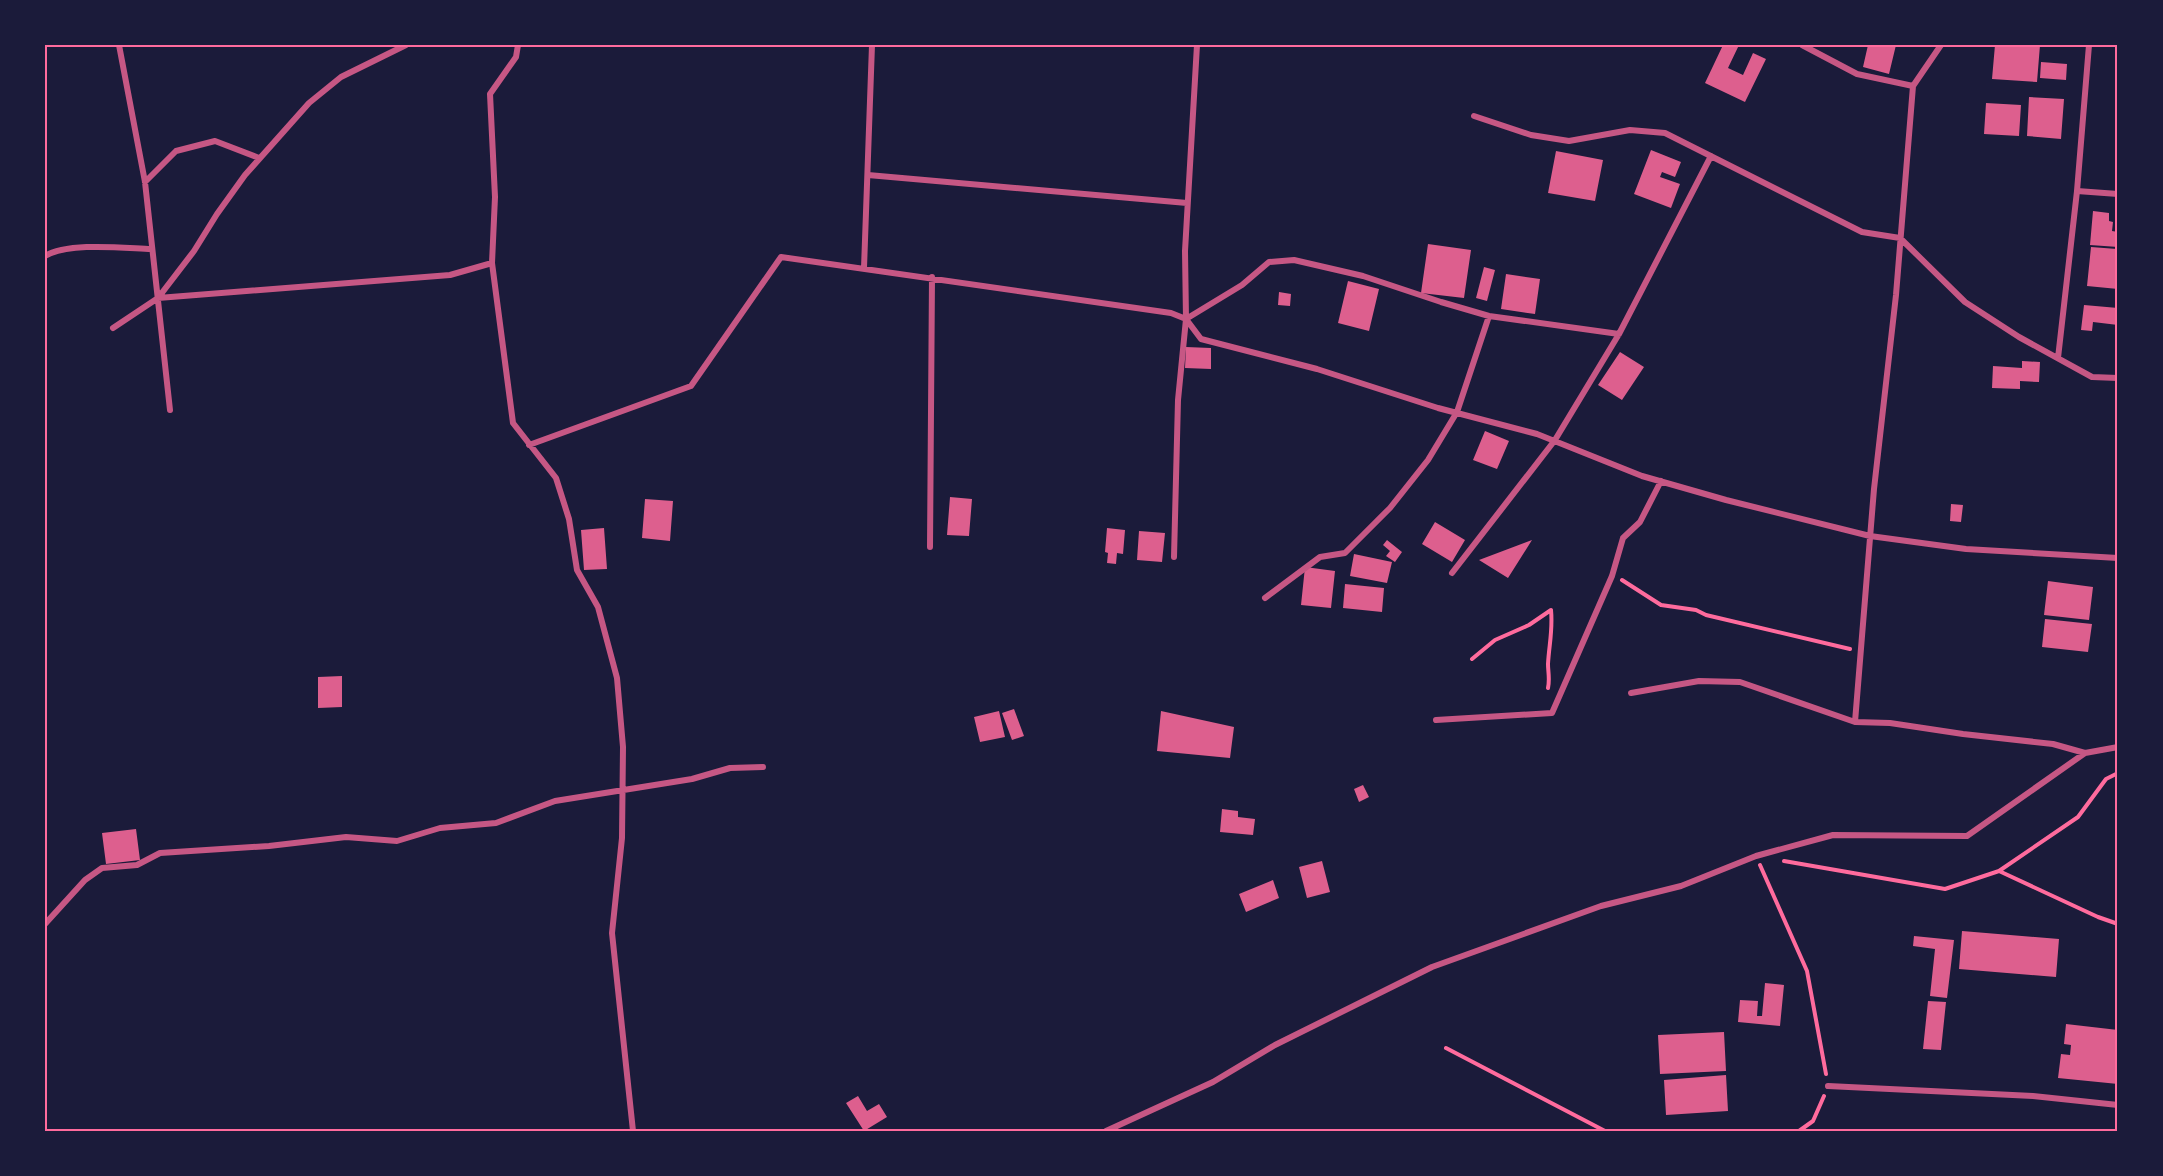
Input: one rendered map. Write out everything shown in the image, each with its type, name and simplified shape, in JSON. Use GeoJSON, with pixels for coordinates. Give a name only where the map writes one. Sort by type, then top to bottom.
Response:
{"type":"FeatureCollection","features":[{"type":"Feature","properties":{"kind":"street"},"geometry":{"type":"LineString","coordinates":[[119,45],[145,182],[170,410]]}},
{"type":"Feature","properties":{"kind":"street"},"geometry":{"type":"LineString","coordinates":[[113,328],[158,298],[259,158],[309,103],[341,77],[406,45]]}},
{"type":"Feature","properties":{"kind":"street"},"geometry":{"type":"LineString","coordinates":[[518,45],[516,57],[490,94],[495,197],[492,263],[513,423],[555,478],[569,519],[577,570],[598,607],[617,678],[623,747],[623,791],[622,838],[612,933],[633,1131]]}},
{"type":"Feature","properties":{"kind":"street"},"geometry":{"type":"LineString","coordinates":[[864,268],[872,45]]}},
{"type":"Feature","properties":{"kind":"street"},"geometry":{"type":"LineString","coordinates":[[1174,557],[1178,400],[1186,319],[1185,251],[1197,45]]}},
{"type":"Feature","properties":{"kind":"street"},"geometry":{"type":"LineString","coordinates":[[1802,45],[1857,74],[1912,86]]}},
{"type":"Feature","properties":{"kind":"street"},"geometry":{"type":"LineString","coordinates":[[1855,722],[1870,536],[1896,295],[1912,86],[1941,45]]}},
{"type":"Feature","properties":{"kind":"street"},"geometry":{"type":"LineString","coordinates":[[2058,358],[2077,191],[2089,45]]}},
{"type":"Feature","properties":{"kind":"street"},"geometry":{"type":"LineString","coordinates":[[1474,116],[1530,135],[1569,141],[1630,130],[1665,133],[1862,232],[1900,238],[1965,302],[2019,337],[2092,377],[2118,378]]}},
{"type":"Feature","properties":{"kind":"street"},"geometry":{"type":"LineString","coordinates":[[145,182],[176,151],[215,141],[259,158]]}},
{"type":"Feature","properties":{"kind":"street"},"geometry":{"type":"LineString","coordinates":[[1452,573],[1555,440],[1619,334],[1711,156]]}},
{"type":"Feature","properties":{"kind":"street"},"geometry":{"type":"LineString","coordinates":[[868,175],[1187,203]]}},
{"type":"Feature","properties":{"kind":"street"},"geometry":{"type":"LineString","coordinates":[[2077,191],[2118,194]]}},
{"type":"Feature","properties":{"kind":"street"},"geometry":{"type":"LineString","coordinates":[[45,256],[54,250],[95,247],[151,249]]}},
{"type":"Feature","properties":{"kind":"street"},"geometry":{"type":"LineString","coordinates":[[529,445],[691,386],[781,257],[1171,313],[1186,319],[1201,339],[1317,369],[1438,408],[1555,440],[1569,448],[1642,476],[1726,500],[1870,536],[1966,549],[2118,558]]}},
{"type":"Feature","properties":{"kind":"street"},"geometry":{"type":"LineString","coordinates":[[1186,319],[1242,285],[1269,262],[1294,260],[1363,276],[1489,316],[1619,334]]}},
{"type":"Feature","properties":{"kind":"street"},"geometry":{"type":"LineString","coordinates":[[158,298],[450,274],[492,263]]}},
{"type":"Feature","properties":{"kind":"street"},"geometry":{"type":"LineString","coordinates":[[930,547],[932,277]]}},
{"type":"Feature","properties":{"kind":"street"},"geometry":{"type":"LineString","coordinates":[[1265,598],[1320,557],[1345,553],[1390,508],[1428,460],[1457,412],[1489,316]]}},
{"type":"Feature","properties":{"kind":"street"},"geometry":{"type":"LineString","coordinates":[[1436,720],[1552,713],[1612,576],[1623,538],[1640,522],[1661,481]]}},
{"type":"Feature","properties":{"kind":"street"},"geometry":{"type":"LineString","coordinates":[[1631,693],[1699,681],[1740,682],[1855,722],[1890,723],[2053,744],[2085,753]]}},
{"type":"Feature","properties":{"kind":"street"},"geometry":{"type":"LineString","coordinates":[[1106,1131],[1213,1082],[1275,1045],[1432,967],[1601,906],[1681,886],[1756,856],[1833,835],[1967,836],[2085,753],[2118,747]]}},
{"type":"Feature","properties":{"kind":"street"},"geometry":{"type":"LineString","coordinates":[[45,924],[85,880],[102,868],[136,865],[160,853],[269,846],[346,837],[397,841],[440,828],[496,823],[555,801],[692,779],[730,768],[763,767]]}},
{"type":"Feature","properties":{"kind":"street"},"geometry":{"type":"LineString","coordinates":[[1828,1086],[2033,1096],[2118,1105]]}},
{"type":"Feature","properties":{"kind":"path"},"geometry":{"type":"LineString","coordinates":[[1612,576],[1625,581],[1661,605],[1696,610],[1706,615],[1859,651]]}},
{"type":"Feature","properties":{"kind":"path"},"geometry":{"type":"LineString","coordinates":[[1472,659],[1495,640],[1529,625],[1551,610],[1553,628],[1548,665],[1550,675],[1548,694]]}},
{"type":"Feature","properties":{"kind":"path"},"geometry":{"type":"LineString","coordinates":[[1780,861],[1945,889],[1999,871],[2078,817],[2106,779],[2118,773]]}},
{"type":"Feature","properties":{"kind":"path"},"geometry":{"type":"LineString","coordinates":[[1756,856],[1807,971],[1828,1086],[1813,1121],[1799,1131]]}},
{"type":"Feature","properties":{"kind":"path"},"geometry":{"type":"LineString","coordinates":[[1999,871],[2118,924]]}},
{"type":"Feature","properties":{"kind":"path"},"geometry":{"type":"LineString","coordinates":[[1446,1048],[1605,1131]]}},
{"type":"Feature","properties":{"kind":"building"},"geometry":{"type":"Polygon","coordinates":[[[1723,45],[1739,45],[1728,68],[1743,75],[1753,53],[1766,59],[1745,102],[1705,83],[1723,45]]]}},
{"type":"Feature","properties":{"kind":"building"},"geometry":{"type":"Polygon","coordinates":[[[1868,45],[1896,45],[1889,74],[1863,67],[1868,45]]]}},
{"type":"Feature","properties":{"kind":"building"},"geometry":{"type":"Polygon","coordinates":[[[1995,45],[2040,45],[2037,82],[1992,79],[1995,45]]]}},
{"type":"Feature","properties":{"kind":"building"},"geometry":{"type":"Polygon","coordinates":[[[2041,62],[2067,64],[2066,80],[2040,78],[2041,62]]]}},
{"type":"Feature","properties":{"kind":"building"},"geometry":{"type":"Polygon","coordinates":[[[2029,97],[2064,99],[2061,139],[2027,136],[2029,97]]]}},
{"type":"Feature","properties":{"kind":"building"},"geometry":{"type":"Polygon","coordinates":[[[1986,103],[2021,105],[2019,136],[1984,134],[1986,103]]]}},
{"type":"Feature","properties":{"kind":"building"},"geometry":{"type":"Polygon","coordinates":[[[1651,150],[1681,162],[1675,177],[1662,172],[1660,177],[1680,184],[1671,208],[1634,194],[1651,150]]]}},
{"type":"Feature","properties":{"kind":"building"},"geometry":{"type":"Polygon","coordinates":[[[1556,151],[1603,160],[1595,201],[1548,193],[1556,151]]]}},
{"type":"Feature","properties":{"kind":"building"},"geometry":{"type":"Polygon","coordinates":[[[2093,211],[2109,213],[2109,221],[2113,222],[2112,231],[2118,232],[2118,247],[2090,245],[2093,211]]]}},
{"type":"Feature","properties":{"kind":"building"},"geometry":{"type":"Polygon","coordinates":[[[1428,244],[1471,250],[1464,298],[1421,293],[1428,244]]]}},
{"type":"Feature","properties":{"kind":"building"},"geometry":{"type":"Polygon","coordinates":[[[2091,247],[2117,249],[2115,269],[2118,269],[2118,289],[2087,286],[2091,247]]]}},
{"type":"Feature","properties":{"kind":"building"},"geometry":{"type":"Polygon","coordinates":[[[1484,267],[1495,270],[1487,301],[1476,298],[1484,267]]]}},
{"type":"Feature","properties":{"kind":"building"},"geometry":{"type":"Polygon","coordinates":[[[1506,274],[1540,279],[1535,314],[1501,309],[1506,274]]]}},
{"type":"Feature","properties":{"kind":"building"},"geometry":{"type":"Polygon","coordinates":[[[1348,281],[1379,289],[1369,331],[1338,323],[1348,281]]]}},
{"type":"Feature","properties":{"kind":"building"},"geometry":{"type":"Polygon","coordinates":[[[1279,292],[1291,294],[1290,306],[1278,305],[1279,292]]]}},
{"type":"Feature","properties":{"kind":"building"},"geometry":{"type":"Polygon","coordinates":[[[2084,305],[2118,308],[2118,325],[2093,322],[2092,331],[2081,330],[2084,305]]]}},
{"type":"Feature","properties":{"kind":"building"},"geometry":{"type":"Polygon","coordinates":[[[1186,347],[1211,348],[1211,369],[1185,368],[1186,347]]]}},
{"type":"Feature","properties":{"kind":"building"},"geometry":{"type":"Polygon","coordinates":[[[1620,352],[1644,367],[1622,400],[1598,385],[1620,352]]]}},
{"type":"Feature","properties":{"kind":"building"},"geometry":{"type":"Polygon","coordinates":[[[2022,361],[2040,362],[2039,382],[2020,381],[2020,389],[1992,388],[1993,366],[2022,368],[2022,361]]]}},
{"type":"Feature","properties":{"kind":"building"},"geometry":{"type":"Polygon","coordinates":[[[1485,431],[1509,441],[1497,469],[1473,460],[1485,431]]]}},
{"type":"Feature","properties":{"kind":"building"},"geometry":{"type":"Polygon","coordinates":[[[950,497],[972,499],[969,536],[947,535],[950,497]]]}},
{"type":"Feature","properties":{"kind":"building"},"geometry":{"type":"Polygon","coordinates":[[[645,499],[673,501],[670,541],[642,538],[645,499]]]}},
{"type":"Feature","properties":{"kind":"building"},"geometry":{"type":"Polygon","coordinates":[[[1951,504],[1963,505],[1961,522],[1950,521],[1951,504]]]}},
{"type":"Feature","properties":{"kind":"building"},"geometry":{"type":"Polygon","coordinates":[[[1435,522],[1465,540],[1452,562],[1422,544],[1435,522]]]}},
{"type":"Feature","properties":{"kind":"building"},"geometry":{"type":"Polygon","coordinates":[[[604,528],[607,569],[584,570],[581,530],[604,528]]]}},
{"type":"Feature","properties":{"kind":"building"},"geometry":{"type":"Polygon","coordinates":[[[1107,528],[1125,530],[1123,554],[1117,553],[1116,564],[1107,563],[1108,553],[1105,552],[1107,528]]]}},
{"type":"Feature","properties":{"kind":"building"},"geometry":{"type":"Polygon","coordinates":[[[1139,531],[1165,533],[1162,562],[1137,560],[1139,531]]]}},
{"type":"Feature","properties":{"kind":"building"},"geometry":{"type":"Polygon","coordinates":[[[1387,540],[1402,552],[1395,562],[1386,556],[1390,551],[1383,545],[1387,540]]]}},
{"type":"Feature","properties":{"kind":"building"},"geometry":{"type":"Polygon","coordinates":[[[1532,540],[1508,578],[1479,560],[1532,540]]]}},
{"type":"Feature","properties":{"kind":"building"},"geometry":{"type":"Polygon","coordinates":[[[1354,554],[1392,562],[1387,583],[1350,576],[1354,554]]]}},
{"type":"Feature","properties":{"kind":"building"},"geometry":{"type":"Polygon","coordinates":[[[1305,567],[1335,571],[1331,608],[1301,605],[1305,567]]]}},
{"type":"Feature","properties":{"kind":"building"},"geometry":{"type":"Polygon","coordinates":[[[2048,581],[2093,587],[2089,620],[2044,615],[2048,581]]]}},
{"type":"Feature","properties":{"kind":"building"},"geometry":{"type":"Polygon","coordinates":[[[1345,584],[1384,588],[1382,612],[1343,608],[1345,584]]]}},
{"type":"Feature","properties":{"kind":"building"},"geometry":{"type":"Polygon","coordinates":[[[2045,619],[2092,624],[2088,652],[2042,647],[2045,619]]]}},
{"type":"Feature","properties":{"kind":"building"},"geometry":{"type":"Polygon","coordinates":[[[342,676],[342,707],[318,708],[318,677],[342,676]]]}},
{"type":"Feature","properties":{"kind":"building"},"geometry":{"type":"Polygon","coordinates":[[[1014,709],[1024,736],[1012,740],[1002,713],[1014,709]]]}},
{"type":"Feature","properties":{"kind":"building"},"geometry":{"type":"Polygon","coordinates":[[[999,711],[1005,737],[980,742],[974,717],[999,711]]]}},
{"type":"Feature","properties":{"kind":"building"},"geometry":{"type":"Polygon","coordinates":[[[1161,711],[1234,727],[1230,758],[1157,751],[1161,711]]]}},
{"type":"Feature","properties":{"kind":"building"},"geometry":{"type":"Polygon","coordinates":[[[1363,785],[1369,797],[1359,802],[1354,789],[1363,785]]]}},
{"type":"Feature","properties":{"kind":"building"},"geometry":{"type":"Polygon","coordinates":[[[1222,809],[1238,811],[1238,817],[1255,819],[1253,835],[1220,832],[1222,809]]]}},
{"type":"Feature","properties":{"kind":"building"},"geometry":{"type":"Polygon","coordinates":[[[136,829],[140,860],[106,864],[102,833],[136,829]]]}},
{"type":"Feature","properties":{"kind":"building"},"geometry":{"type":"Polygon","coordinates":[[[1322,861],[1330,892],[1307,898],[1299,867],[1322,861]]]}},
{"type":"Feature","properties":{"kind":"building"},"geometry":{"type":"Polygon","coordinates":[[[1273,880],[1279,898],[1246,912],[1239,894],[1273,880]]]}},
{"type":"Feature","properties":{"kind":"building"},"geometry":{"type":"Polygon","coordinates":[[[1962,931],[2059,939],[2056,977],[1959,969],[1962,931]]]}},
{"type":"Feature","properties":{"kind":"building"},"geometry":{"type":"Polygon","coordinates":[[[1914,936],[1954,940],[1947,998],[1930,996],[1935,949],[1913,946],[1914,936]]]}},
{"type":"Feature","properties":{"kind":"building"},"geometry":{"type":"Polygon","coordinates":[[[1765,983],[1784,985],[1780,1026],[1738,1022],[1740,1000],[1758,1001],[1757,1016],[1762,1016],[1765,983]]]}},
{"type":"Feature","properties":{"kind":"building"},"geometry":{"type":"Polygon","coordinates":[[[1928,1001],[1946,1002],[1941,1050],[1923,1049],[1928,1001]]]}},
{"type":"Feature","properties":{"kind":"building"},"geometry":{"type":"Polygon","coordinates":[[[2066,1024],[2118,1030],[2118,1084],[2058,1078],[2061,1054],[2070,1055],[2071,1045],[2064,1044],[2066,1024]]]}},
{"type":"Feature","properties":{"kind":"building"},"geometry":{"type":"Polygon","coordinates":[[[1724,1032],[1726,1071],[1660,1074],[1658,1035],[1724,1032]]]}},
{"type":"Feature","properties":{"kind":"building"},"geometry":{"type":"Polygon","coordinates":[[[1726,1075],[1728,1111],[1666,1115],[1664,1080],[1726,1075]]]}},
{"type":"Feature","properties":{"kind":"building"},"geometry":{"type":"Polygon","coordinates":[[[858,1096],[867,1111],[879,1104],[887,1117],[864,1131],[846,1103],[858,1096]]]}}]}
